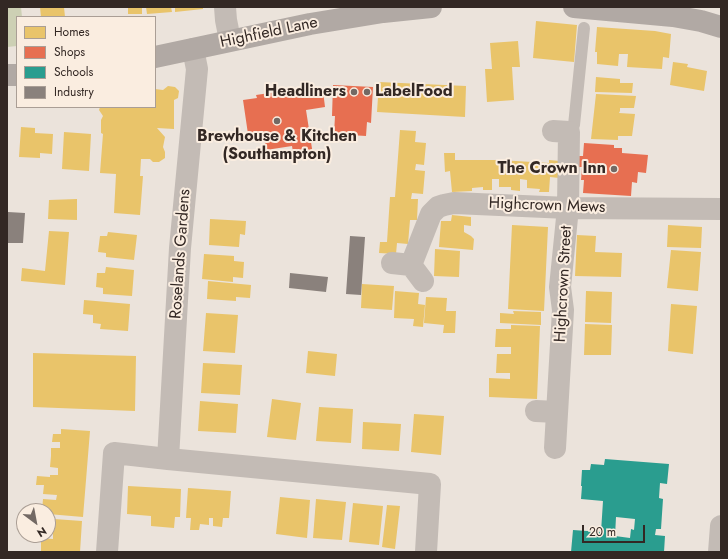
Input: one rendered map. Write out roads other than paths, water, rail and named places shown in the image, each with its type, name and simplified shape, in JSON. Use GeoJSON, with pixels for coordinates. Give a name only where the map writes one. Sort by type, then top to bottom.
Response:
{"type":"FeatureCollection","features":[{"type":"Feature","properties":{"kind":"main road","name":"Highfield Lane"},"geometry":{"type":"LineString","coordinates":[[156,58],[230,40],[336,19],[431,7]]}},
{"type":"Feature","properties":{"kind":"main road"},"geometry":{"type":"LineString","coordinates":[[574,7],[673,16],[701,21],[721,27]]}},
{"type":"Feature","properties":{"kind":"street"},"geometry":{"type":"LineString","coordinates":[[225,7],[230,40]]}},
{"type":"Feature","properties":{"kind":"street","name":"Roselands Gardens"},"geometry":{"type":"LineString","coordinates":[[168,459],[181,242],[197,68],[193,49]]}},
{"type":"Feature","properties":{"kind":"street","name":"Highcrown Street"},"geometry":{"type":"LineString","coordinates":[[555,448],[546,412],[563,310],[560,287],[568,208],[561,132]]}},
{"type":"Feature","properties":{"kind":"street","name":"Highcrown Mews"},"geometry":{"type":"LineString","coordinates":[[409,270],[432,214],[438,207],[454,203],[568,208],[721,209]]}},
{"type":"Feature","properties":{"kind":"street"},"geometry":{"type":"LineString","coordinates":[[107,552],[114,453],[430,484],[426,552]]}},
{"type":"Feature","properties":{"kind":"street"},"geometry":{"type":"LineString","coordinates":[[719,552],[721,526]]}},
{"type":"Feature","properties":{"kind":"lane","name":"Highcrown Street"},"geometry":{"type":"LineString","coordinates":[[561,132],[574,124],[584,28]]}},
{"type":"Feature","properties":{"kind":"place","name":"Headliners"},"geometry":{"type":"Point","coordinates":[354,92]}},
{"type":"Feature","properties":{"kind":"place","name":"LabelFood"},"geometry":{"type":"Point","coordinates":[367,92]}},
{"type":"Feature","properties":{"kind":"place","name":"Brewhouse & Kitchen (Southampton)"},"geometry":{"type":"Point","coordinates":[277,121]}},
{"type":"Feature","properties":{"kind":"place","name":"The Crown Inn"},"geometry":{"type":"Point","coordinates":[614,169]}}]}
